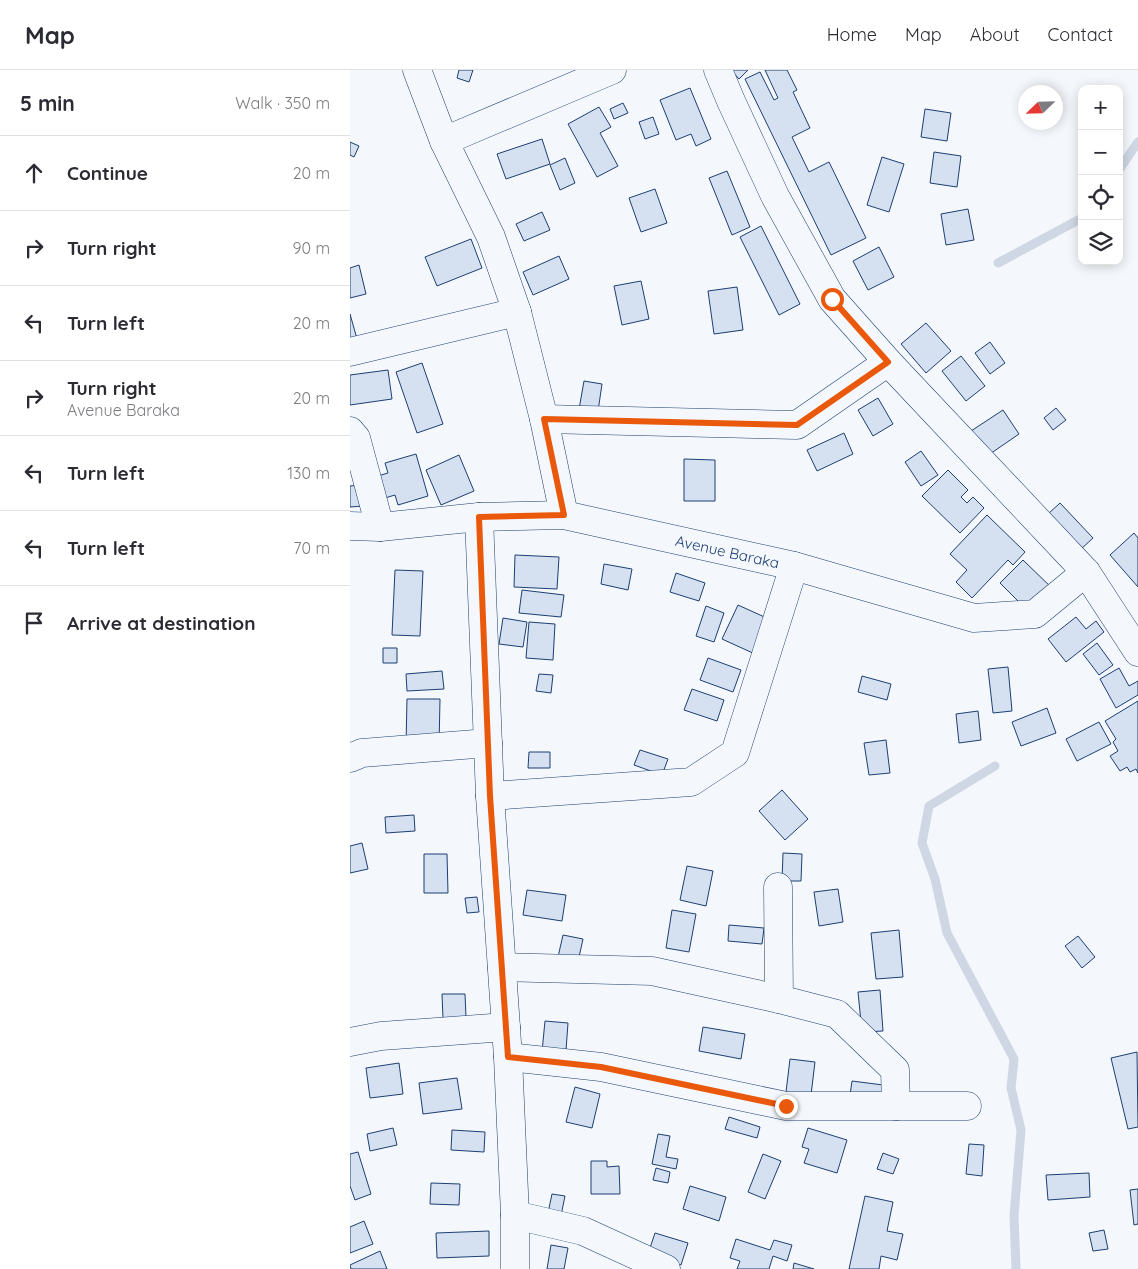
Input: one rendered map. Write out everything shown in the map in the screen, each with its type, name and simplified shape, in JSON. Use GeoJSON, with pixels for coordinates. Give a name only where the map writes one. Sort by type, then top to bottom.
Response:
{"type":"FeatureCollection","features":[{"type":"Feature","properties":{"kind":"street"},"geometry":{"type":"LineString","coordinates":[[417,70],[444,141],[491,237],[517,312],[544,419],[564,515]]}},
{"type":"Feature","properties":{"kind":"street"},"geometry":{"type":"LineString","coordinates":[[444,141],[612,70]]}},
{"type":"Feature","properties":{"kind":"street"},"geometry":{"type":"LineString","coordinates":[[718,70],[775,196],[832,299],[888,362],[1086,572],[1138,652]]}},
{"type":"Feature","properties":{"kind":"street"},"geometry":{"type":"LineString","coordinates":[[350,352],[517,312]]}},
{"type":"Feature","properties":{"kind":"street"},"geometry":{"type":"LineString","coordinates":[[544,419],[797,425],[888,362]]}},
{"type":"Feature","properties":{"kind":"street"},"geometry":{"type":"LineString","coordinates":[[350,431],[356,438],[380,527]]}},
{"type":"Feature","properties":{"kind":"street","name":"Avenue Baraka"},"geometry":{"type":"LineString","coordinates":[[350,526],[380,527],[479,517],[564,515],[794,566],[974,618],[1035,614],[1086,572]]}},
{"type":"Feature","properties":{"kind":"street"},"geometry":{"type":"LineString","coordinates":[[479,517],[490,796],[508,1057],[515,1215],[515,1269]]}},
{"type":"Feature","properties":{"kind":"street"},"geometry":{"type":"LineString","coordinates":[[490,796],[691,782],[735,753],[794,566]]}},
{"type":"Feature","properties":{"kind":"street"},"geometry":{"type":"LineString","coordinates":[[350,758],[362,753],[488,743]]}},
{"type":"Feature","properties":{"kind":"street"},"geometry":{"type":"LineString","coordinates":[[778,888],[779,999]]}},
{"type":"Feature","properties":{"kind":"street"},"geometry":{"type":"LineString","coordinates":[[502,967],[652,971],[837,1014],[896,1070],[896,1106]]}},
{"type":"Feature","properties":{"kind":"street"},"geometry":{"type":"LineString","coordinates":[[350,1042],[380,1036],[506,1027]]}},
{"type":"Feature","properties":{"kind":"street"},"geometry":{"type":"LineString","coordinates":[[508,1057],[601,1067],[786,1106],[967,1106]]}},
{"type":"Feature","properties":{"kind":"street"},"geometry":{"type":"LineString","coordinates":[[515,1215],[583,1231],[666,1269]]}},
{"type":"Feature","properties":{"kind":"building"},"geometry":{"type":"Polygon","coordinates":[[[459,70],[473,70],[469,82],[457,78],[459,70]]]}},
{"type":"Feature","properties":{"kind":"building"},"geometry":{"type":"Polygon","coordinates":[[[731,70],[748,70],[739,79],[731,70]]]}},
{"type":"Feature","properties":{"kind":"building"},"geometry":{"type":"Polygon","coordinates":[[[765,70],[787,70],[797,90],[793,92],[810,128],[792,137],[809,172],[829,162],[866,238],[831,255],[745,79],[760,72],[774,100],[778,98],[765,70]]]}},
{"type":"Feature","properties":{"kind":"building"},"geometry":{"type":"Polygon","coordinates":[[[690,88],[711,139],[696,146],[691,134],[676,140],[660,100],[690,88]]]}},
{"type":"Feature","properties":{"kind":"building"},"geometry":{"type":"Polygon","coordinates":[[[623,103],[628,113],[614,119],[610,109],[623,103]]]}},
{"type":"Feature","properties":{"kind":"building"},"geometry":{"type":"Polygon","coordinates":[[[599,107],[611,127],[600,133],[618,166],[597,177],[568,124],[599,107]]]}},
{"type":"Feature","properties":{"kind":"building"},"geometry":{"type":"Polygon","coordinates":[[[925,109],[951,113],[947,141],[921,137],[925,109]]]}},
{"type":"Feature","properties":{"kind":"building"},"geometry":{"type":"Polygon","coordinates":[[[653,117],[659,134],[645,139],[639,122],[653,117]]]}},
{"type":"Feature","properties":{"kind":"building"},"geometry":{"type":"Polygon","coordinates":[[[542,139],[550,164],[506,179],[497,154],[542,139]]]}},
{"type":"Feature","properties":{"kind":"building"},"geometry":{"type":"Polygon","coordinates":[[[350,142],[359,146],[354,157],[350,155],[350,142]]]}},
{"type":"Feature","properties":{"kind":"building"},"geometry":{"type":"Polygon","coordinates":[[[934,152],[961,156],[957,187],[930,183],[934,152]]]}},
{"type":"Feature","properties":{"kind":"building"},"geometry":{"type":"Polygon","coordinates":[[[882,157],[904,164],[889,212],[867,205],[882,157]]]}},
{"type":"Feature","properties":{"kind":"building"},"geometry":{"type":"Polygon","coordinates":[[[565,158],[575,183],[560,190],[550,165],[565,158]]]}},
{"type":"Feature","properties":{"kind":"building"},"geometry":{"type":"Polygon","coordinates":[[[727,171],[750,227],[732,235],[709,178],[727,171]]]}},
{"type":"Feature","properties":{"kind":"building"},"geometry":{"type":"Polygon","coordinates":[[[655,189],[667,223],[641,232],[629,198],[655,189]]]}},
{"type":"Feature","properties":{"kind":"building"},"geometry":{"type":"Polygon","coordinates":[[[968,209],[974,240],[946,245],[941,214],[968,209]]]}},
{"type":"Feature","properties":{"kind":"building"},"geometry":{"type":"Polygon","coordinates":[[[542,212],[550,230],[524,241],[516,224],[542,212]]]}},
{"type":"Feature","properties":{"kind":"building"},"geometry":{"type":"Polygon","coordinates":[[[761,226],[800,304],[779,315],[740,237],[761,226]]]}},
{"type":"Feature","properties":{"kind":"building"},"geometry":{"type":"Polygon","coordinates":[[[471,239],[482,268],[437,286],[425,257],[471,239]]]}},
{"type":"Feature","properties":{"kind":"building"},"geometry":{"type":"Polygon","coordinates":[[[879,247],[894,277],[868,290],[853,261],[879,247]]]}},
{"type":"Feature","properties":{"kind":"building"},"geometry":{"type":"Polygon","coordinates":[[[559,256],[569,279],[533,295],[523,272],[559,256]]]}},
{"type":"Feature","properties":{"kind":"building"},"geometry":{"type":"Polygon","coordinates":[[[359,265],[366,294],[350,298],[350,268],[359,265]]]}},
{"type":"Feature","properties":{"kind":"building"},"geometry":{"type":"Polygon","coordinates":[[[641,281],[649,319],[622,325],[614,286],[641,281]]]}},
{"type":"Feature","properties":{"kind":"building"},"geometry":{"type":"Polygon","coordinates":[[[737,287],[743,330],[714,334],[708,291],[737,287]]]}},
{"type":"Feature","properties":{"kind":"building"},"geometry":{"type":"Polygon","coordinates":[[[350,314],[361,353],[350,356],[350,314]]]}},
{"type":"Feature","properties":{"kind":"building"},"geometry":{"type":"Polygon","coordinates":[[[926,323],[951,351],[926,373],[901,344],[926,323]]]}},
{"type":"Feature","properties":{"kind":"building"},"geometry":{"type":"Polygon","coordinates":[[[990,342],[1005,363],[990,374],[975,353],[990,342]]]}},
{"type":"Feature","properties":{"kind":"building"},"geometry":{"type":"Polygon","coordinates":[[[961,356],[985,386],[966,401],[942,371],[961,356]]]}},
{"type":"Feature","properties":{"kind":"building"},"geometry":{"type":"Polygon","coordinates":[[[422,363],[443,424],[417,433],[396,372],[422,363]]]}},
{"type":"Feature","properties":{"kind":"building"},"geometry":{"type":"Polygon","coordinates":[[[388,370],[392,399],[350,405],[350,375],[388,370]]]}},
{"type":"Feature","properties":{"kind":"building"},"geometry":{"type":"Polygon","coordinates":[[[584,381],[602,384],[597,418],[578,415],[584,381]]]}},
{"type":"Feature","properties":{"kind":"building"},"geometry":{"type":"Polygon","coordinates":[[[878,398],[893,424],[873,436],[858,410],[878,398]]]}},
{"type":"Feature","properties":{"kind":"building"},"geometry":{"type":"Polygon","coordinates":[[[1056,408],[1066,420],[1053,430],[1044,418],[1056,408]]]}},
{"type":"Feature","properties":{"kind":"building"},"geometry":{"type":"Polygon","coordinates":[[[1003,410],[1019,434],[987,456],[971,431],[1003,410]]]}},
{"type":"Feature","properties":{"kind":"building"},"geometry":{"type":"Polygon","coordinates":[[[844,433],[853,454],[817,471],[807,450],[844,433]]]}},
{"type":"Feature","properties":{"kind":"building"},"geometry":{"type":"Polygon","coordinates":[[[921,451],[938,475],[921,486],[905,462],[921,451]]]}},
{"type":"Feature","properties":{"kind":"building"},"geometry":{"type":"Polygon","coordinates":[[[416,454],[428,496],[398,505],[395,495],[385,498],[378,476],[388,473],[385,463],[416,454]]]}},
{"type":"Feature","properties":{"kind":"building"},"geometry":{"type":"Polygon","coordinates":[[[459,455],[474,491],[441,505],[426,470],[459,455]]]}},
{"type":"Feature","properties":{"kind":"building"},"geometry":{"type":"Polygon","coordinates":[[[684,459],[715,460],[715,501],[684,501],[684,459]]]}},
{"type":"Feature","properties":{"kind":"building"},"geometry":{"type":"Polygon","coordinates":[[[948,470],[968,490],[961,497],[967,503],[973,497],[984,508],[960,533],[922,496],[948,470]]]}},
{"type":"Feature","properties":{"kind":"building"},"geometry":{"type":"Polygon","coordinates":[[[360,485],[363,506],[350,507],[350,486],[360,485]]]}},
{"type":"Feature","properties":{"kind":"building"},"geometry":{"type":"Polygon","coordinates":[[[1060,503],[1093,538],[1080,550],[1048,514],[1060,503]]]}},
{"type":"Feature","properties":{"kind":"building"},"geometry":{"type":"Polygon","coordinates":[[[987,515],[1025,552],[1013,565],[1008,560],[972,598],[956,582],[967,570],[950,554],[987,515]]]}},
{"type":"Feature","properties":{"kind":"building"},"geometry":{"type":"Polygon","coordinates":[[[1134,533],[1138,538],[1138,587],[1110,555],[1134,533]]]}},
{"type":"Feature","properties":{"kind":"building"},"geometry":{"type":"Polygon","coordinates":[[[515,555],[559,557],[557,589],[514,587],[515,555]]]}},
{"type":"Feature","properties":{"kind":"building"},"geometry":{"type":"Polygon","coordinates":[[[1023,560],[1054,590],[1031,614],[1000,583],[1023,560]]]}},
{"type":"Feature","properties":{"kind":"building"},"geometry":{"type":"Polygon","coordinates":[[[604,564],[632,569],[628,590],[601,584],[604,564]]]}},
{"type":"Feature","properties":{"kind":"building"},"geometry":{"type":"Polygon","coordinates":[[[395,570],[423,571],[420,636],[392,635],[395,570]]]}},
{"type":"Feature","properties":{"kind":"building"},"geometry":{"type":"Polygon","coordinates":[[[676,573],[705,583],[699,601],[670,592],[676,573]]]}},
{"type":"Feature","properties":{"kind":"building"},"geometry":{"type":"Polygon","coordinates":[[[522,590],[564,595],[561,617],[519,613],[522,590]]]}},
{"type":"Feature","properties":{"kind":"building"},"geometry":{"type":"Polygon","coordinates":[[[738,605],[771,620],[755,654],[722,639],[738,605]]]}},
{"type":"Feature","properties":{"kind":"building"},"geometry":{"type":"Polygon","coordinates":[[[706,606],[724,613],[714,642],[696,636],[706,606]]]}},
{"type":"Feature","properties":{"kind":"building"},"geometry":{"type":"Polygon","coordinates":[[[1076,617],[1086,629],[1096,621],[1104,632],[1066,662],[1048,639],[1076,617]]]}},
{"type":"Feature","properties":{"kind":"building"},"geometry":{"type":"Polygon","coordinates":[[[503,618],[527,622],[523,647],[499,644],[503,618]]]}},
{"type":"Feature","properties":{"kind":"building"},"geometry":{"type":"Polygon","coordinates":[[[529,622],[555,624],[553,660],[526,658],[529,622]]]}},
{"type":"Feature","properties":{"kind":"building"},"geometry":{"type":"Polygon","coordinates":[[[1097,643],[1113,665],[1099,675],[1083,654],[1097,643]]]}},
{"type":"Feature","properties":{"kind":"building"},"geometry":{"type":"Polygon","coordinates":[[[383,648],[397,648],[397,663],[383,663],[383,648]]]}},
{"type":"Feature","properties":{"kind":"building"},"geometry":{"type":"Polygon","coordinates":[[[708,658],[741,670],[733,692],[700,680],[708,658]]]}},
{"type":"Feature","properties":{"kind":"building"},"geometry":{"type":"Polygon","coordinates":[[[1008,667],[1012,711],[993,713],[988,669],[1008,667]]]}},
{"type":"Feature","properties":{"kind":"building"},"geometry":{"type":"Polygon","coordinates":[[[1119,668],[1129,686],[1138,681],[1138,695],[1116,708],[1100,679],[1119,668]]]}},
{"type":"Feature","properties":{"kind":"building"},"geometry":{"type":"Polygon","coordinates":[[[442,671],[444,689],[407,691],[406,674],[442,671]]]}},
{"type":"Feature","properties":{"kind":"building"},"geometry":{"type":"Polygon","coordinates":[[[539,674],[553,675],[551,693],[536,691],[539,674]]]}},
{"type":"Feature","properties":{"kind":"building"},"geometry":{"type":"Polygon","coordinates":[[[862,676],[891,684],[887,700],[858,692],[862,676]]]}},
{"type":"Feature","properties":{"kind":"building"},"geometry":{"type":"Polygon","coordinates":[[[692,689],[724,700],[717,721],[684,710],[692,689]]]}},
{"type":"Feature","properties":{"kind":"building"},"geometry":{"type":"Polygon","coordinates":[[[407,699],[440,699],[439,747],[406,746],[407,699]]]}},
{"type":"Feature","properties":{"kind":"building"},"geometry":{"type":"Polygon","coordinates":[[[1138,701],[1138,773],[1136,769],[1130,772],[1127,767],[1120,771],[1110,756],[1118,751],[1113,742],[1116,739],[1105,721],[1138,701]]]}},
{"type":"Feature","properties":{"kind":"building"},"geometry":{"type":"Polygon","coordinates":[[[1047,708],[1056,733],[1021,746],[1012,722],[1047,708]]]}},
{"type":"Feature","properties":{"kind":"building"},"geometry":{"type":"Polygon","coordinates":[[[978,711],[981,740],[959,743],[956,714],[978,711]]]}},
{"type":"Feature","properties":{"kind":"building"},"geometry":{"type":"Polygon","coordinates":[[[1099,722],[1111,744],[1077,761],[1066,739],[1099,722]]]}},
{"type":"Feature","properties":{"kind":"building"},"geometry":{"type":"Polygon","coordinates":[[[886,740],[890,773],[869,775],[864,743],[886,740]]]}},
{"type":"Feature","properties":{"kind":"building"},"geometry":{"type":"Polygon","coordinates":[[[640,750],[668,759],[662,775],[634,765],[640,750]]]}},
{"type":"Feature","properties":{"kind":"building"},"geometry":{"type":"Polygon","coordinates":[[[529,752],[550,752],[550,768],[528,768],[529,752]]]}},
{"type":"Feature","properties":{"kind":"building"},"geometry":{"type":"Polygon","coordinates":[[[782,790],[808,819],[785,840],[759,811],[782,790]]]}},
{"type":"Feature","properties":{"kind":"building"},"geometry":{"type":"Polygon","coordinates":[[[414,815],[415,831],[386,833],[385,817],[414,815]]]}},
{"type":"Feature","properties":{"kind":"building"},"geometry":{"type":"Polygon","coordinates":[[[362,843],[368,869],[350,873],[350,846],[362,843]]]}},
{"type":"Feature","properties":{"kind":"building"},"geometry":{"type":"Polygon","coordinates":[[[783,853],[802,854],[801,881],[782,881],[783,853]]]}},
{"type":"Feature","properties":{"kind":"building"},"geometry":{"type":"Polygon","coordinates":[[[424,854],[447,854],[448,893],[424,893],[424,854]]]}},
{"type":"Feature","properties":{"kind":"building"},"geometry":{"type":"Polygon","coordinates":[[[687,866],[713,871],[706,906],[680,900],[687,866]]]}},
{"type":"Feature","properties":{"kind":"building"},"geometry":{"type":"Polygon","coordinates":[[[838,889],[843,922],[819,926],[814,892],[838,889]]]}},
{"type":"Feature","properties":{"kind":"building"},"geometry":{"type":"Polygon","coordinates":[[[527,890],[566,895],[562,921],[523,915],[527,890]]]}},
{"type":"Feature","properties":{"kind":"building"},"geometry":{"type":"Polygon","coordinates":[[[477,897],[479,912],[467,913],[465,898],[477,897]]]}},
{"type":"Feature","properties":{"kind":"building"},"geometry":{"type":"Polygon","coordinates":[[[672,910],[696,914],[689,952],[666,948],[672,910]]]}},
{"type":"Feature","properties":{"kind":"building"},"geometry":{"type":"Polygon","coordinates":[[[729,925],[764,928],[762,944],[728,941],[729,925]]]}},
{"type":"Feature","properties":{"kind":"building"},"geometry":{"type":"Polygon","coordinates":[[[899,930],[903,977],[876,979],[871,933],[899,930]]]}},
{"type":"Feature","properties":{"kind":"building"},"geometry":{"type":"Polygon","coordinates":[[[563,935],[583,939],[575,975],[555,970],[563,935]]]}},
{"type":"Feature","properties":{"kind":"building"},"geometry":{"type":"Polygon","coordinates":[[[1078,936],[1095,957],[1082,968],[1065,946],[1078,936]]]}},
{"type":"Feature","properties":{"kind":"building"},"geometry":{"type":"Polygon","coordinates":[[[880,990],[883,1031],[862,1032],[858,992],[880,990]]]}},
{"type":"Feature","properties":{"kind":"building"},"geometry":{"type":"Polygon","coordinates":[[[442,994],[465,994],[466,1017],[443,1019],[442,994]]]}},
{"type":"Feature","properties":{"kind":"building"},"geometry":{"type":"Polygon","coordinates":[[[545,1021],[568,1023],[565,1064],[541,1062],[545,1021]]]}},
{"type":"Feature","properties":{"kind":"building"},"geometry":{"type":"Polygon","coordinates":[[[703,1027],[745,1034],[741,1059],[699,1051],[703,1027]]]}},
{"type":"Feature","properties":{"kind":"building"},"geometry":{"type":"Polygon","coordinates":[[[1137,1052],[1138,1127],[1128,1129],[1111,1058],[1137,1052]]]}},
{"type":"Feature","properties":{"kind":"building"},"geometry":{"type":"Polygon","coordinates":[[[790,1059],[815,1062],[811,1095],[786,1092],[790,1059]]]}},
{"type":"Feature","properties":{"kind":"building"},"geometry":{"type":"Polygon","coordinates":[[[399,1063],[403,1094],[370,1098],[366,1068],[399,1063]]]}},
{"type":"Feature","properties":{"kind":"building"},"geometry":{"type":"Polygon","coordinates":[[[457,1078],[462,1109],[423,1114],[419,1083],[457,1078]]]}},
{"type":"Feature","properties":{"kind":"building"},"geometry":{"type":"Polygon","coordinates":[[[852,1081],[891,1086],[888,1114],[848,1109],[852,1081]]]}},
{"type":"Feature","properties":{"kind":"building"},"geometry":{"type":"Polygon","coordinates":[[[575,1087],[600,1094],[592,1128],[566,1122],[575,1087]]]}},
{"type":"Feature","properties":{"kind":"building"},"geometry":{"type":"Polygon","coordinates":[[[729,1117],[760,1127],[757,1138],[725,1129],[729,1117]]]}},
{"type":"Feature","properties":{"kind":"building"},"geometry":{"type":"Polygon","coordinates":[[[393,1128],[397,1145],[370,1151],[367,1134],[393,1128]]]}},
{"type":"Feature","properties":{"kind":"building"},"geometry":{"type":"Polygon","coordinates":[[[808,1128],[847,1140],[837,1173],[804,1163],[809,1149],[802,1147],[808,1128]]]}},
{"type":"Feature","properties":{"kind":"building"},"geometry":{"type":"Polygon","coordinates":[[[452,1130],[485,1132],[484,1152],[451,1150],[452,1130]]]}},
{"type":"Feature","properties":{"kind":"building"},"geometry":{"type":"Polygon","coordinates":[[[658,1134],[670,1136],[666,1157],[678,1159],[676,1169],[652,1164],[658,1134]]]}},
{"type":"Feature","properties":{"kind":"building"},"geometry":{"type":"Polygon","coordinates":[[[969,1144],[984,1145],[982,1176],[966,1174],[969,1144]]]}},
{"type":"Feature","properties":{"kind":"building"},"geometry":{"type":"Polygon","coordinates":[[[358,1152],[371,1194],[355,1200],[350,1186],[350,1154],[358,1152]]]}},
{"type":"Feature","properties":{"kind":"building"},"geometry":{"type":"Polygon","coordinates":[[[883,1153],[899,1159],[893,1174],[877,1169],[883,1153]]]}},
{"type":"Feature","properties":{"kind":"building"},"geometry":{"type":"Polygon","coordinates":[[[763,1154],[781,1161],[765,1199],[748,1192],[763,1154]]]}},
{"type":"Feature","properties":{"kind":"building"},"geometry":{"type":"Polygon","coordinates":[[[591,1161],[607,1161],[607,1167],[619,1166],[620,1194],[591,1194],[591,1161]]]}},
{"type":"Feature","properties":{"kind":"building"},"geometry":{"type":"Polygon","coordinates":[[[656,1168],[670,1172],[668,1183],[653,1180],[656,1168]]]}},
{"type":"Feature","properties":{"kind":"building"},"geometry":{"type":"Polygon","coordinates":[[[1089,1173],[1090,1197],[1048,1200],[1046,1175],[1089,1173]]]}},
{"type":"Feature","properties":{"kind":"building"},"geometry":{"type":"Polygon","coordinates":[[[431,1183],[460,1184],[459,1205],[430,1204],[431,1183]]]}},
{"type":"Feature","properties":{"kind":"building"},"geometry":{"type":"Polygon","coordinates":[[[690,1186],[726,1197],[719,1221],[683,1209],[690,1186]]]}},
{"type":"Feature","properties":{"kind":"building"},"geometry":{"type":"Polygon","coordinates":[[[1138,1189],[1138,1224],[1134,1225],[1130,1190],[1138,1189]]]}},
{"type":"Feature","properties":{"kind":"building"},"geometry":{"type":"Polygon","coordinates":[[[552,1194],[565,1196],[558,1230],[545,1227],[552,1194]]]}},
{"type":"Feature","properties":{"kind":"building"},"geometry":{"type":"Polygon","coordinates":[[[865,1196],[893,1202],[887,1231],[903,1234],[897,1260],[881,1256],[879,1269],[849,1269],[865,1196]]]}},
{"type":"Feature","properties":{"kind":"building"},"geometry":{"type":"Polygon","coordinates":[[[364,1221],[373,1244],[350,1253],[350,1227],[364,1221]]]}},
{"type":"Feature","properties":{"kind":"building"},"geometry":{"type":"Polygon","coordinates":[[[1104,1230],[1108,1249],[1093,1251],[1089,1233],[1104,1230]]]}},
{"type":"Feature","properties":{"kind":"building"},"geometry":{"type":"Polygon","coordinates":[[[489,1231],[489,1256],[437,1258],[436,1233],[489,1231]]]}},
{"type":"Feature","properties":{"kind":"building"},"geometry":{"type":"Polygon","coordinates":[[[655,1233],[688,1243],[681,1265],[648,1254],[655,1233]]]}},
{"type":"Feature","properties":{"kind":"building"},"geometry":{"type":"Polygon","coordinates":[[[736,1239],[770,1250],[774,1240],[792,1245],[787,1261],[773,1256],[769,1269],[737,1269],[740,1261],[730,1258],[736,1239]]]}},
{"type":"Feature","properties":{"kind":"building"},"geometry":{"type":"Polygon","coordinates":[[[551,1245],[568,1248],[564,1269],[547,1269],[551,1245]]]}},
{"type":"Feature","properties":{"kind":"building"},"geometry":{"type":"Polygon","coordinates":[[[380,1251],[387,1269],[351,1269],[350,1265],[380,1251]]]}},
{"type":"Feature","properties":{"kind":"building"},"geometry":{"type":"Polygon","coordinates":[[[794,1263],[814,1269],[793,1269],[794,1263]]]}},
{"type":"Feature","properties":{"kind":"waterway"},"geometry":{"type":"LineString","coordinates":[[1123,164],[1138,142]]}},
{"type":"Feature","properties":{"kind":"waterway"},"geometry":{"type":"LineString","coordinates":[[998,263],[1078,220]]}},
{"type":"Feature","properties":{"kind":"waterway"},"geometry":{"type":"LineString","coordinates":[[995,766],[929,806],[922,843],[935,879],[947,933],[1014,1059],[1011,1088],[1021,1130],[1014,1216],[1016,1269]]}},
{"type":"Feature","properties":{"kind":"route"},"geometry":{"type":"LineString","coordinates":[[786,1106],[601,1067],[508,1057],[490,796],[479,517],[564,515],[544,419],[797,425],[888,362],[832,299]]}}]}
